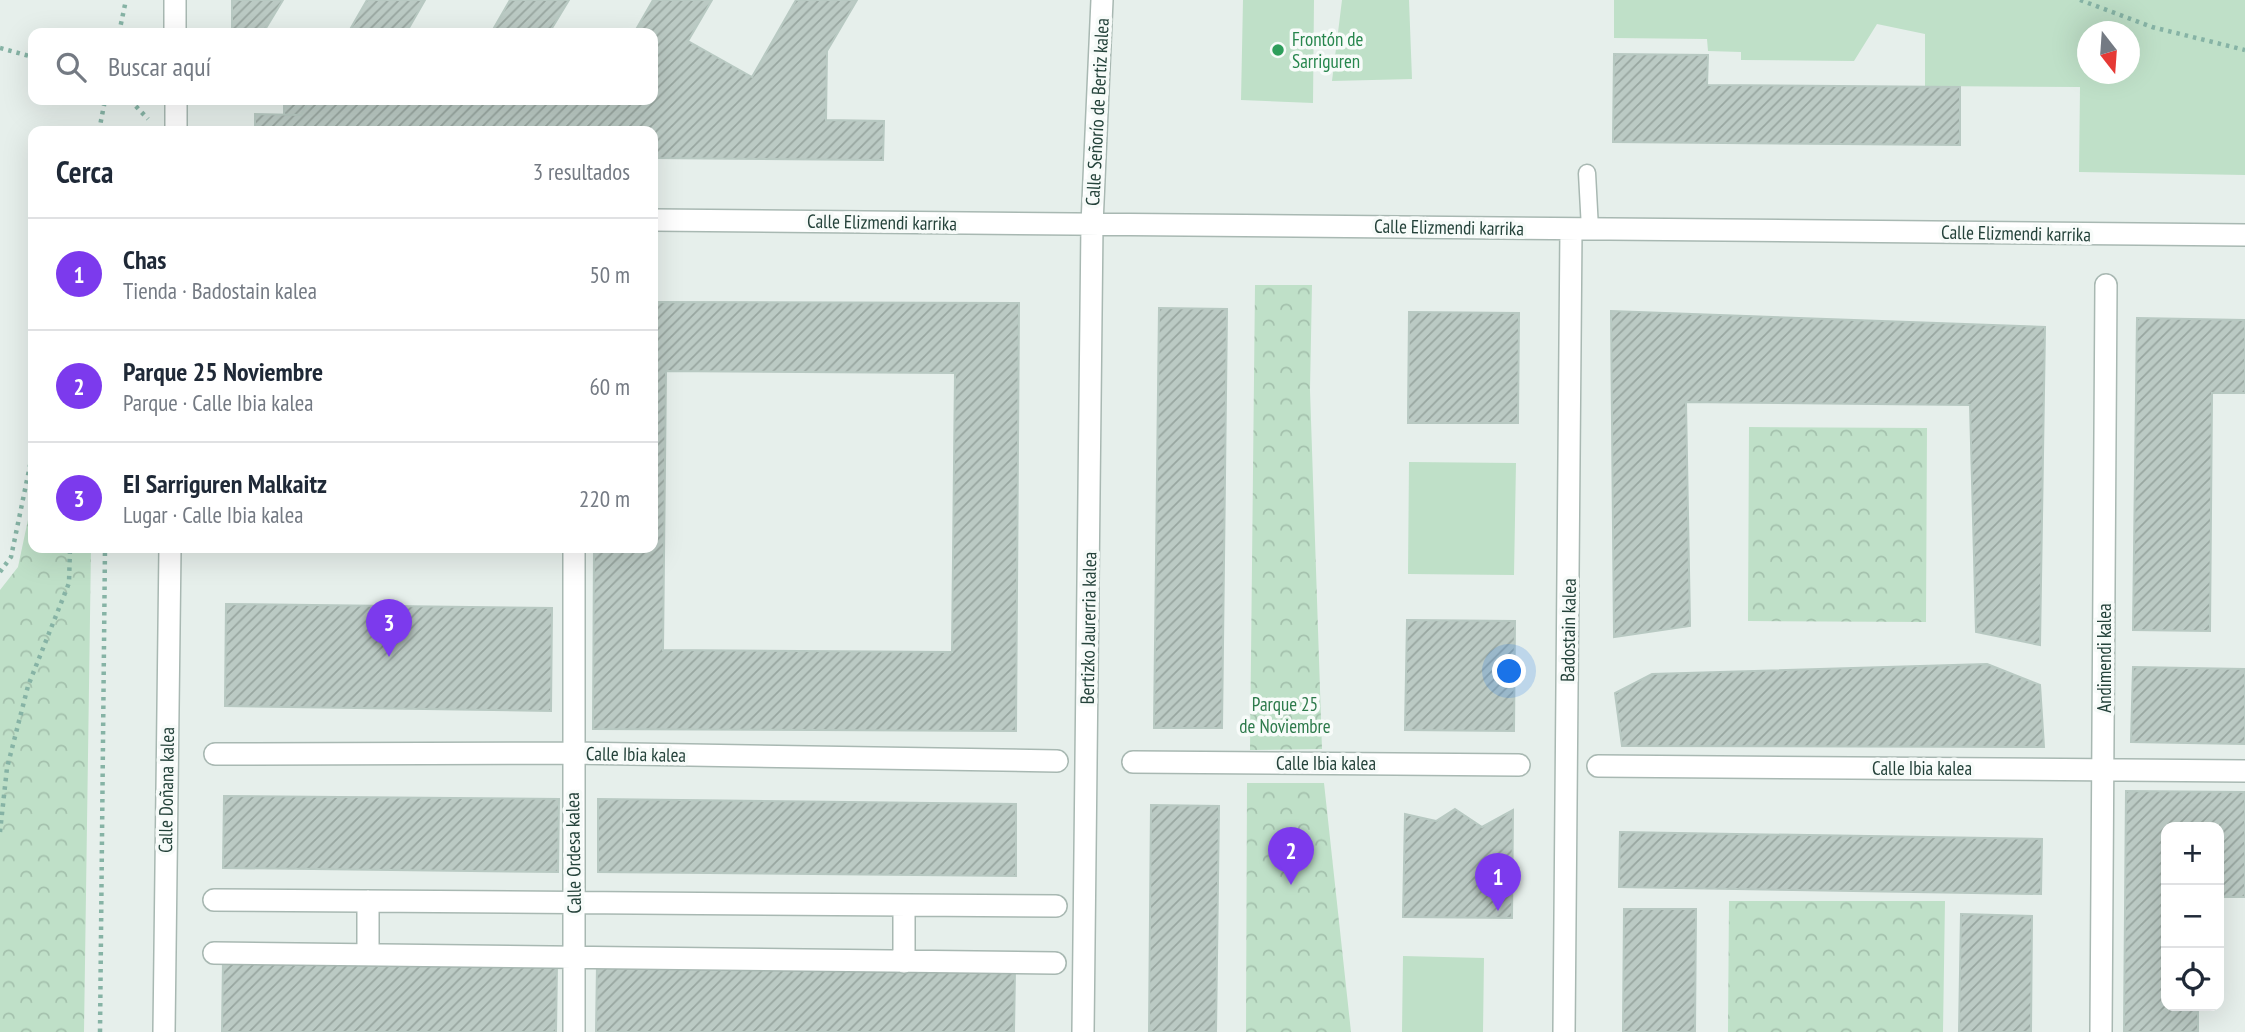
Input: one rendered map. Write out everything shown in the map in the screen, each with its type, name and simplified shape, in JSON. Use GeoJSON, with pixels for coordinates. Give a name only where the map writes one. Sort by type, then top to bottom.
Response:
{"type":"FeatureCollection","features":[{"type":"Feature","properties":{"kind":"street"},"geometry":{"type":"LineString","coordinates":[[175,0],[175,28]]}},
{"type":"Feature","properties":{"kind":"street","name":"Calle Señorío de Bertiz kalea"},"geometry":{"type":"LineString","coordinates":[[1092,224],[1101,0]]}},
{"type":"Feature","properties":{"kind":"street"},"geometry":{"type":"LineString","coordinates":[[176,105],[176,126]]}},
{"type":"Feature","properties":{"kind":"street","name":"Calle Elizmendi karrika"},"geometry":{"type":"LineString","coordinates":[[658,220],[2245,235]]}},
{"type":"Feature","properties":{"kind":"street","name":"Bertizko Jaurerria kalea"},"geometry":{"type":"LineString","coordinates":[[1083,1032],[1092,224]]}},
{"type":"Feature","properties":{"kind":"street","name":"Badostain kalea"},"geometry":{"type":"LineString","coordinates":[[1564,1032],[1580,229]]}},
{"type":"Feature","properties":{"kind":"street","name":"Andimendi kalea"},"geometry":{"type":"LineString","coordinates":[[2101,1032],[2106,285]]}},
{"type":"Feature","properties":{"kind":"street","name":"Calle Doñana kalea"},"geometry":{"type":"LineString","coordinates":[[164,1032],[170,553]]}},
{"type":"Feature","properties":{"kind":"street","name":"Calle Ordesa kalea"},"geometry":{"type":"LineString","coordinates":[[574,553],[574,1032]]}},
{"type":"Feature","properties":{"kind":"street","name":"Calle Ibia kalea"},"geometry":{"type":"LineString","coordinates":[[215,754],[572,753],[1057,761]]}},
{"type":"Feature","properties":{"kind":"street","name":"Calle Ibia kalea"},"geometry":{"type":"LineString","coordinates":[[1133,762],[1519,765]]}},
{"type":"Feature","properties":{"kind":"street","name":"Calle Ibia kalea"},"geometry":{"type":"LineString","coordinates":[[1598,766],[2245,771]]}},
{"type":"Feature","properties":{"kind":"street"},"geometry":{"type":"LineString","coordinates":[[214,900],[1056,906]]}},
{"type":"Feature","properties":{"kind":"street"},"geometry":{"type":"LineString","coordinates":[[368,901],[368,955]]}},
{"type":"Feature","properties":{"kind":"street"},"geometry":{"type":"LineString","coordinates":[[904,905],[904,962]]}},
{"type":"Feature","properties":{"kind":"street"},"geometry":{"type":"LineString","coordinates":[[214,953],[1055,963]]}},
{"type":"Feature","properties":{"kind":"lane","name":"Badostain kalea"},"geometry":{"type":"LineString","coordinates":[[1580,229],[1587,173]]}},
{"type":"Feature","properties":{"kind":"path"},"geometry":{"type":"LineString","coordinates":[[120,28],[126,0]]}},
{"type":"Feature","properties":{"kind":"path"},"geometry":{"type":"LineString","coordinates":[[2080,0],[2152,27],[2245,50]]}},
{"type":"Feature","properties":{"kind":"path"},"geometry":{"type":"LineString","coordinates":[[0,48],[28,56]]}},
{"type":"Feature","properties":{"kind":"path"},"geometry":{"type":"LineString","coordinates":[[100,126],[104,105]]}},
{"type":"Feature","properties":{"kind":"path"},"geometry":{"type":"LineString","coordinates":[[134,105],[148,120]]}},
{"type":"Feature","properties":{"kind":"path"},"geometry":{"type":"LineString","coordinates":[[0,572],[11,558],[28,475]]}},
{"type":"Feature","properties":{"kind":"path"},"geometry":{"type":"LineString","coordinates":[[0,832],[7,768],[29,686],[69,583],[70,553]]}},
{"type":"Feature","properties":{"kind":"path"},"geometry":{"type":"LineString","coordinates":[[100,1032],[105,553]]}},
{"type":"Feature","properties":{"kind":"green space","name":"Frontón de Sarriguren"},"geometry":{"type":"Polygon","coordinates":[[[1243,0],[1314,0],[1313,103],[1241,100],[1243,0]]]}},
{"type":"Feature","properties":{"kind":"green space"},"geometry":{"type":"Polygon","coordinates":[[[1342,0],[1409,0],[1412,79],[1332,81],[1342,0]]]}},
{"type":"Feature","properties":{"kind":"green space"},"geometry":{"type":"Polygon","coordinates":[[[1614,0],[2245,0],[2245,175],[2079,172],[2080,87],[1925,86],[1925,34],[1877,24],[1854,61],[1741,60],[1741,52],[1708,51],[1707,39],[1614,38],[1614,0]]]}},
{"type":"Feature","properties":{"kind":"green space","name":"Parque 25 de Noviembre"},"geometry":{"type":"Polygon","coordinates":[[[1255,285],[1312,285],[1310,390],[1322,749],[1250,750],[1255,285]]]}},
{"type":"Feature","properties":{"kind":"green space"},"geometry":{"type":"Polygon","coordinates":[[[1749,427],[1927,428],[1926,622],[1748,621],[1749,427]]]}},
{"type":"Feature","properties":{"kind":"green space"},"geometry":{"type":"Polygon","coordinates":[[[1409,462],[1516,463],[1514,575],[1408,574],[1409,462]]]}},
{"type":"Feature","properties":{"kind":"green space"},"geometry":{"type":"Polygon","coordinates":[[[28,520],[28,553],[91,553],[84,1032],[0,1032],[0,590],[18,567],[28,520]]]}},
{"type":"Feature","properties":{"kind":"green space"},"geometry":{"type":"Polygon","coordinates":[[[1247,783],[1324,783],[1351,1032],[1246,1032],[1247,783]]]}},
{"type":"Feature","properties":{"kind":"green space"},"geometry":{"type":"Polygon","coordinates":[[[1729,901],[1945,901],[1943,1032],[1728,1032],[1729,901]]]}},
{"type":"Feature","properties":{"kind":"green space"},"geometry":{"type":"Polygon","coordinates":[[[1403,956],[1484,958],[1483,1032],[1402,1032],[1403,956]]]}},
{"type":"Feature","properties":{"kind":"building"},"geometry":{"type":"Polygon","coordinates":[[[232,0],[283,0],[266,28],[232,28],[232,0]]]}},
{"type":"Feature","properties":{"kind":"building"},"geometry":{"type":"Polygon","coordinates":[[[367,0],[425,0],[409,28],[351,28],[367,0]]]}},
{"type":"Feature","properties":{"kind":"building"},"geometry":{"type":"Polygon","coordinates":[[[510,0],[569,0],[552,28],[494,28],[510,0]]]}},
{"type":"Feature","properties":{"kind":"building"},"geometry":{"type":"Polygon","coordinates":[[[653,0],[712,0],[688,41],[752,77],[796,0],[857,0],[827,51],[826,120],[884,121],[883,160],[658,158],[658,126],[255,126],[255,114],[301,115],[306,105],[658,105],[658,28],[637,28],[653,0]]]}},
{"type":"Feature","properties":{"kind":"building"},"geometry":{"type":"Polygon","coordinates":[[[1614,54],[1708,55],[1707,85],[1960,87],[1960,145],[1613,142],[1614,54]]]}},
{"type":"Feature","properties":{"kind":"building"},"geometry":{"type":"Polygon","coordinates":[[[284,105],[306,105],[301,115],[284,115],[284,105]]]}},
{"type":"Feature","properties":{"kind":"building"},"geometry":{"type":"Polygon","coordinates":[[[658,302],[1019,303],[1016,731],[593,729],[594,553],[658,553],[658,302]],[[666,371],[663,650],[952,652],[955,373],[666,371]]]}},
{"type":"Feature","properties":{"kind":"building"},"geometry":{"type":"Polygon","coordinates":[[[1159,308],[1227,309],[1222,728],[1154,728],[1159,308]]]}},
{"type":"Feature","properties":{"kind":"building"},"geometry":{"type":"Polygon","coordinates":[[[1611,311],[2045,327],[2040,645],[1976,632],[1970,405],[1686,402],[1690,626],[1614,637],[1611,311]]]}},
{"type":"Feature","properties":{"kind":"building"},"geometry":{"type":"Polygon","coordinates":[[[1409,312],[1519,313],[1518,423],[1408,423],[1409,312]]]}},
{"type":"Feature","properties":{"kind":"building"},"geometry":{"type":"Polygon","coordinates":[[[2137,318],[2245,320],[2245,393],[2212,393],[2210,631],[2133,630],[2137,318]]]}},
{"type":"Feature","properties":{"kind":"building"},"geometry":{"type":"Polygon","coordinates":[[[226,604],[552,608],[551,711],[225,706],[226,604]]]}},
{"type":"Feature","properties":{"kind":"building"},"geometry":{"type":"Polygon","coordinates":[[[1407,620],[1515,621],[1514,731],[1405,730],[1407,620]]]}},
{"type":"Feature","properties":{"kind":"building"},"geometry":{"type":"Polygon","coordinates":[[[1987,664],[2040,685],[2044,747],[1622,746],[1615,693],[1652,674],[1987,664]]]}},
{"type":"Feature","properties":{"kind":"building"},"geometry":{"type":"Polygon","coordinates":[[[2133,667],[2245,669],[2245,744],[2131,742],[2133,667]]]}},
{"type":"Feature","properties":{"kind":"building"},"geometry":{"type":"Polygon","coordinates":[[[2126,791],[2245,792],[2245,897],[2224,897],[2224,822],[2161,822],[2161,1011],[2198,1011],[2198,1032],[2124,1032],[2126,791]]]}},
{"type":"Feature","properties":{"kind":"building"},"geometry":{"type":"Polygon","coordinates":[[[224,796],[559,799],[558,872],[223,868],[224,796]]]}},
{"type":"Feature","properties":{"kind":"building"},"geometry":{"type":"Polygon","coordinates":[[[598,799],[1016,804],[1016,876],[598,872],[598,799]]]}},
{"type":"Feature","properties":{"kind":"building"},"geometry":{"type":"Polygon","coordinates":[[[1151,805],[1219,806],[1216,1032],[1149,1032],[1151,805]]]}},
{"type":"Feature","properties":{"kind":"building"},"geometry":{"type":"Polygon","coordinates":[[[1455,809],[1482,827],[1513,810],[1512,918],[1403,917],[1405,814],[1436,821],[1455,809]]]}},
{"type":"Feature","properties":{"kind":"building"},"geometry":{"type":"Polygon","coordinates":[[[1620,832],[2042,839],[2041,894],[1619,887],[1620,832]]]}},
{"type":"Feature","properties":{"kind":"building"},"geometry":{"type":"Polygon","coordinates":[[[1624,909],[1696,909],[1695,1032],[1623,1032],[1624,909]]]}},
{"type":"Feature","properties":{"kind":"building"},"geometry":{"type":"Polygon","coordinates":[[[1961,914],[2032,916],[2031,1032],[1959,1032],[1961,914]]]}},
{"type":"Feature","properties":{"kind":"building"},"geometry":{"type":"Polygon","coordinates":[[[223,961],[557,965],[556,1032],[222,1032],[223,961]]]}},
{"type":"Feature","properties":{"kind":"building"},"geometry":{"type":"Polygon","coordinates":[[[597,965],[1015,969],[1014,1032],[596,1032],[597,965]]]}},
{"type":"Feature","properties":{"kind":"place","name":"Frontón de Sarriguren"},"geometry":{"type":"Point","coordinates":[1278,50]}},
{"type":"Feature","properties":{"kind":"place","name":"EI Sarriguren Malkaitz"},"geometry":{"type":"Point","coordinates":[389,657]}},
{"type":"Feature","properties":{"kind":"place","name":"Parque 25 Noviembre"},"geometry":{"type":"Point","coordinates":[1291,885]}},
{"type":"Feature","properties":{"kind":"place","name":"Chas"},"geometry":{"type":"Point","coordinates":[1498,911]}}]}
